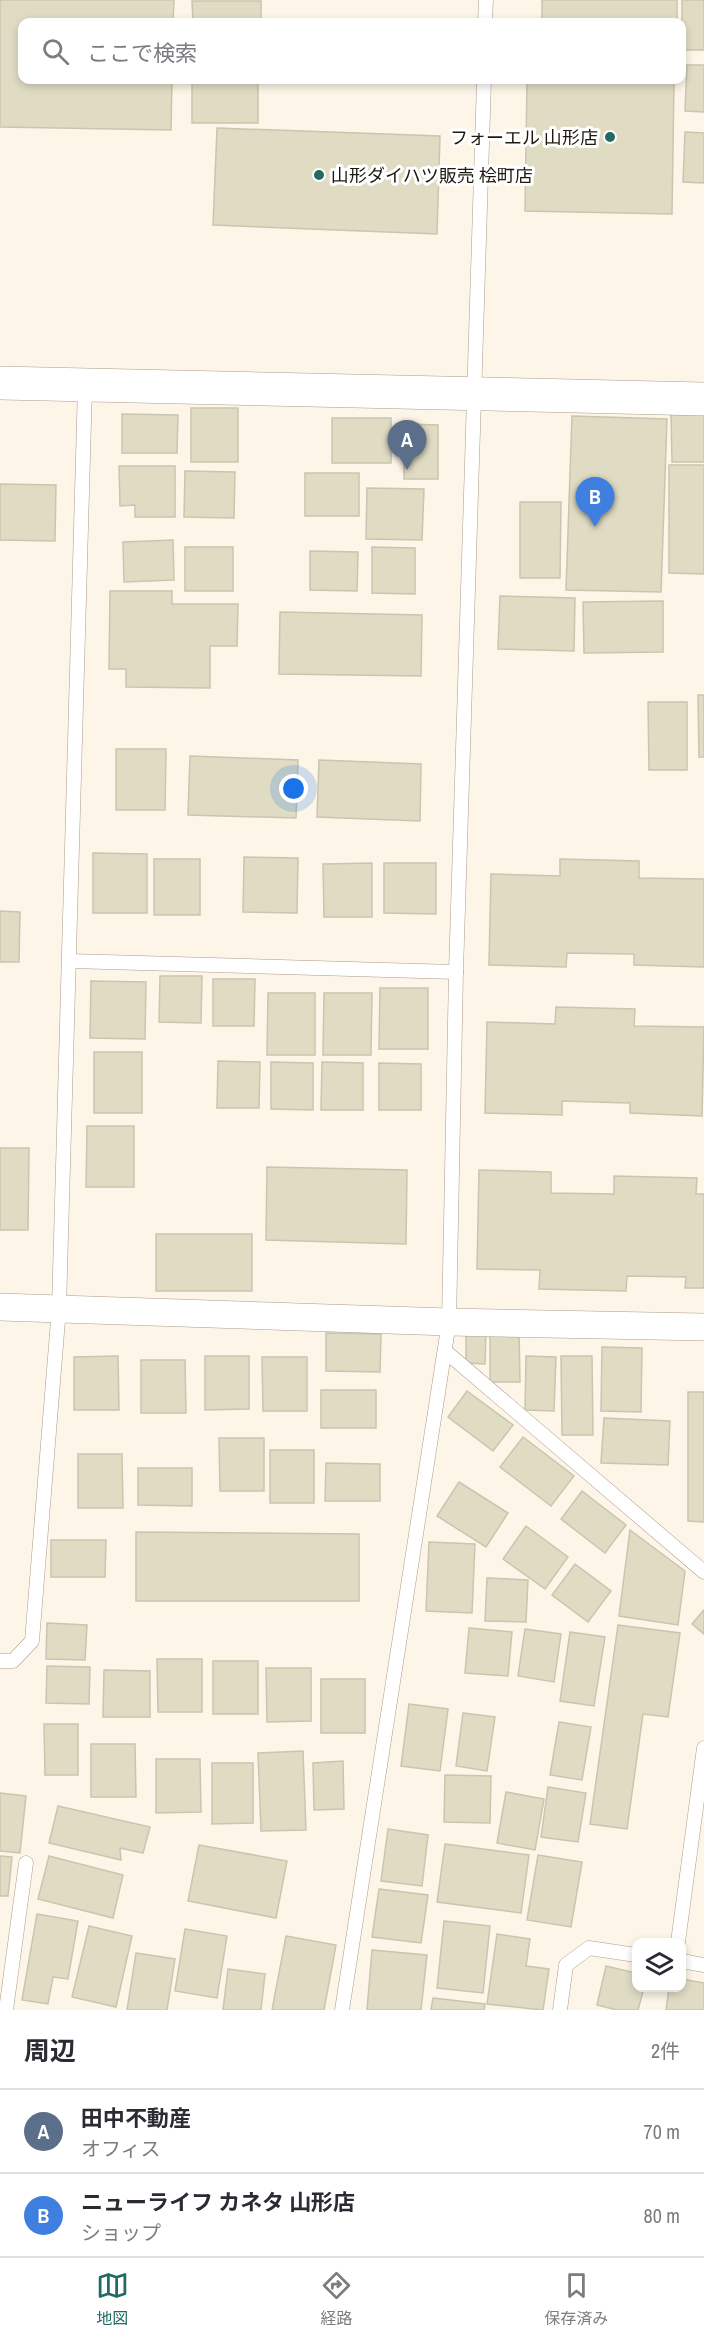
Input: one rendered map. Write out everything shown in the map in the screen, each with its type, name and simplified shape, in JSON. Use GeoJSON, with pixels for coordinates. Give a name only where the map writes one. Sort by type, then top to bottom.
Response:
{"type":"FeatureCollection","features":[{"type":"Feature","properties":{"kind":"street"},"geometry":{"type":"LineString","coordinates":[[0,383],[704,399]]}},
{"type":"Feature","properties":{"kind":"street"},"geometry":{"type":"LineString","coordinates":[[0,1307],[449,1322],[704,1327]]}},
{"type":"Feature","properties":{"kind":"lane"},"geometry":{"type":"LineString","coordinates":[[485,18],[486,0]]}},
{"type":"Feature","properties":{"kind":"lane"},"geometry":{"type":"LineString","coordinates":[[342,2010],[449,1322],[456,972],[484,84]]}},
{"type":"Feature","properties":{"kind":"lane"},"geometry":{"type":"LineString","coordinates":[[0,1661],[13,1661],[32,1641],[59,1308],[85,386]]}},
{"type":"Feature","properties":{"kind":"lane"},"geometry":{"type":"LineString","coordinates":[[70,961],[456,972]]}},
{"type":"Feature","properties":{"kind":"lane"},"geometry":{"type":"LineString","coordinates":[[445,1351],[704,1572]]}},
{"type":"Feature","properties":{"kind":"lane"},"geometry":{"type":"LineString","coordinates":[[679,1938],[704,1748]]}},
{"type":"Feature","properties":{"kind":"lane"},"geometry":{"type":"LineString","coordinates":[[6,2010],[26,1863]]}},
{"type":"Feature","properties":{"kind":"lane"},"geometry":{"type":"LineString","coordinates":[[560,2010],[566,1965],[589,1948],[632,1954]]}},
{"type":"Feature","properties":{"kind":"lane"},"geometry":{"type":"LineString","coordinates":[[686,1962],[704,1965]]}},
{"type":"Feature","properties":{"kind":"building"},"geometry":{"type":"Polygon","coordinates":[[[0,0],[174,0],[173,18],[18,18],[18,84],[172,84],[171,130],[0,127],[0,0]]]}},
{"type":"Feature","properties":{"kind":"building"},"geometry":{"type":"Polygon","coordinates":[[[542,0],[677,0],[677,18],[542,18],[542,0]]]}},
{"type":"Feature","properties":{"kind":"building"},"geometry":{"type":"Polygon","coordinates":[[[682,0],[704,0],[704,50],[686,50],[686,18],[682,18],[682,0]]]}},
{"type":"Feature","properties":{"kind":"building"},"geometry":{"type":"Polygon","coordinates":[[[192,1],[261,1],[261,18],[193,18],[192,1]]]}},
{"type":"Feature","properties":{"kind":"building"},"geometry":{"type":"Polygon","coordinates":[[[687,65],[704,65],[704,112],[685,111],[687,65]]]}},
{"type":"Feature","properties":{"kind":"building"},"geometry":{"type":"Polygon","coordinates":[[[192,84],[258,84],[258,123],[192,123],[192,84]]]}},
{"type":"Feature","properties":{"kind":"building"},"geometry":{"type":"Polygon","coordinates":[[[527,84],[674,84],[672,214],[525,211],[527,84]]]}},
{"type":"Feature","properties":{"kind":"building"},"geometry":{"type":"Polygon","coordinates":[[[217,128],[440,136],[437,234],[213,225],[217,128]]]}},
{"type":"Feature","properties":{"kind":"building"},"geometry":{"type":"Polygon","coordinates":[[[685,132],[704,133],[704,183],[683,182],[685,132]]]}},
{"type":"Feature","properties":{"kind":"building"},"geometry":{"type":"Polygon","coordinates":[[[191,408],[238,408],[238,462],[191,462],[191,408]]]}},
{"type":"Feature","properties":{"kind":"building"},"geometry":{"type":"Polygon","coordinates":[[[122,414],[178,415],[177,453],[122,453],[122,414]]]}},
{"type":"Feature","properties":{"kind":"building"},"geometry":{"type":"Polygon","coordinates":[[[671,414],[704,414],[704,462],[672,462],[671,414]]]}},
{"type":"Feature","properties":{"kind":"building"},"geometry":{"type":"Polygon","coordinates":[[[572,416],[667,419],[661,592],[566,590],[572,416]]]}},
{"type":"Feature","properties":{"kind":"building"},"geometry":{"type":"Polygon","coordinates":[[[332,418],[391,418],[391,463],[332,463],[332,418]]]}},
{"type":"Feature","properties":{"kind":"building"},"geometry":{"type":"Polygon","coordinates":[[[404,424],[438,425],[438,479],[404,479],[404,424]]]}},
{"type":"Feature","properties":{"kind":"building"},"geometry":{"type":"Polygon","coordinates":[[[669,465],[704,465],[704,574],[669,573],[669,465]]]}},
{"type":"Feature","properties":{"kind":"building"},"geometry":{"type":"Polygon","coordinates":[[[119,466],[175,466],[175,517],[135,517],[135,505],[120,506],[119,466]]]}},
{"type":"Feature","properties":{"kind":"building"},"geometry":{"type":"Polygon","coordinates":[[[185,471],[235,472],[234,518],[184,517],[185,471]]]}},
{"type":"Feature","properties":{"kind":"building"},"geometry":{"type":"Polygon","coordinates":[[[305,473],[359,473],[359,516],[305,516],[305,473]]]}},
{"type":"Feature","properties":{"kind":"building"},"geometry":{"type":"Polygon","coordinates":[[[0,484],[56,485],[55,541],[0,540],[0,484]]]}},
{"type":"Feature","properties":{"kind":"building"},"geometry":{"type":"Polygon","coordinates":[[[367,488],[424,489],[422,540],[366,539],[367,488]]]}},
{"type":"Feature","properties":{"kind":"building"},"geometry":{"type":"Polygon","coordinates":[[[520,502],[561,502],[560,578],[520,578],[520,502]]]}},
{"type":"Feature","properties":{"kind":"building"},"geometry":{"type":"Polygon","coordinates":[[[173,540],[174,580],[124,582],[123,542],[173,540]]]}},
{"type":"Feature","properties":{"kind":"building"},"geometry":{"type":"Polygon","coordinates":[[[185,547],[233,547],[233,591],[185,591],[185,547]]]}},
{"type":"Feature","properties":{"kind":"building"},"geometry":{"type":"Polygon","coordinates":[[[372,547],[415,548],[415,594],[372,593],[372,547]]]}},
{"type":"Feature","properties":{"kind":"building"},"geometry":{"type":"Polygon","coordinates":[[[310,551],[358,552],[357,591],[310,590],[310,551]]]}},
{"type":"Feature","properties":{"kind":"building"},"geometry":{"type":"Polygon","coordinates":[[[110,591],[172,591],[172,604],[238,604],[237,646],[210,646],[210,688],[126,687],[126,669],[109,669],[110,591]]]}},
{"type":"Feature","properties":{"kind":"building"},"geometry":{"type":"Polygon","coordinates":[[[500,596],[575,598],[574,651],[498,649],[500,596]]]}},
{"type":"Feature","properties":{"kind":"building"},"geometry":{"type":"Polygon","coordinates":[[[663,601],[663,652],[584,653],[583,602],[663,601]]]}},
{"type":"Feature","properties":{"kind":"building"},"geometry":{"type":"Polygon","coordinates":[[[280,612],[422,615],[421,676],[279,674],[280,612]]]}},
{"type":"Feature","properties":{"kind":"building"},"geometry":{"type":"Polygon","coordinates":[[[698,695],[704,695],[704,757],[699,757],[698,695]]]}},
{"type":"Feature","properties":{"kind":"building"},"geometry":{"type":"Polygon","coordinates":[[[648,702],[687,702],[687,770],[649,770],[648,702]]]}},
{"type":"Feature","properties":{"kind":"building"},"geometry":{"type":"Polygon","coordinates":[[[116,749],[166,749],[165,810],[116,810],[116,749]]]}},
{"type":"Feature","properties":{"kind":"building"},"geometry":{"type":"Polygon","coordinates":[[[190,756],[298,760],[296,818],[188,815],[190,756]]]}},
{"type":"Feature","properties":{"kind":"building"},"geometry":{"type":"Polygon","coordinates":[[[319,760],[421,764],[420,821],[317,817],[319,760]]]}},
{"type":"Feature","properties":{"kind":"building"},"geometry":{"type":"Polygon","coordinates":[[[93,853],[147,854],[147,913],[93,913],[93,853]]]}},
{"type":"Feature","properties":{"kind":"building"},"geometry":{"type":"Polygon","coordinates":[[[244,857],[298,858],[297,913],[243,912],[244,857]]]}},
{"type":"Feature","properties":{"kind":"building"},"geometry":{"type":"Polygon","coordinates":[[[154,859],[200,859],[200,915],[154,915],[154,859]]]}},
{"type":"Feature","properties":{"kind":"building"},"geometry":{"type":"Polygon","coordinates":[[[560,859],[639,861],[639,878],[704,879],[704,967],[634,965],[634,954],[567,953],[566,967],[489,965],[491,874],[560,876],[560,859]]]}},
{"type":"Feature","properties":{"kind":"building"},"geometry":{"type":"Polygon","coordinates":[[[372,863],[372,917],[324,917],[323,864],[372,863]]]}},
{"type":"Feature","properties":{"kind":"building"},"geometry":{"type":"Polygon","coordinates":[[[384,863],[436,863],[436,914],[384,913],[384,863]]]}},
{"type":"Feature","properties":{"kind":"building"},"geometry":{"type":"Polygon","coordinates":[[[0,911],[20,912],[19,962],[0,962],[0,911]]]}},
{"type":"Feature","properties":{"kind":"building"},"geometry":{"type":"Polygon","coordinates":[[[160,976],[202,976],[201,1023],[159,1022],[160,976]]]}},
{"type":"Feature","properties":{"kind":"building"},"geometry":{"type":"Polygon","coordinates":[[[213,979],[255,979],[254,1026],[213,1026],[213,979]]]}},
{"type":"Feature","properties":{"kind":"building"},"geometry":{"type":"Polygon","coordinates":[[[91,981],[146,982],[145,1039],[90,1038],[91,981]]]}},
{"type":"Feature","properties":{"kind":"building"},"geometry":{"type":"Polygon","coordinates":[[[380,988],[428,988],[428,1049],[379,1049],[380,988]]]}},
{"type":"Feature","properties":{"kind":"building"},"geometry":{"type":"Polygon","coordinates":[[[268,993],[315,993],[315,1055],[267,1055],[268,993]]]}},
{"type":"Feature","properties":{"kind":"building"},"geometry":{"type":"Polygon","coordinates":[[[324,993],[372,993],[371,1055],[323,1055],[324,993]]]}},
{"type":"Feature","properties":{"kind":"building"},"geometry":{"type":"Polygon","coordinates":[[[556,1007],[635,1009],[634,1026],[704,1027],[702,1116],[630,1113],[630,1103],[562,1101],[562,1115],[485,1113],[487,1022],[555,1024],[556,1007]]]}},
{"type":"Feature","properties":{"kind":"building"},"geometry":{"type":"Polygon","coordinates":[[[94,1052],[142,1052],[142,1113],[94,1113],[94,1052]]]}},
{"type":"Feature","properties":{"kind":"building"},"geometry":{"type":"Polygon","coordinates":[[[218,1061],[260,1062],[259,1108],[217,1108],[218,1061]]]}},
{"type":"Feature","properties":{"kind":"building"},"geometry":{"type":"Polygon","coordinates":[[[271,1062],[313,1063],[313,1110],[271,1109],[271,1062]]]}},
{"type":"Feature","properties":{"kind":"building"},"geometry":{"type":"Polygon","coordinates":[[[322,1062],[363,1063],[363,1110],[321,1110],[322,1062]]]}},
{"type":"Feature","properties":{"kind":"building"},"geometry":{"type":"Polygon","coordinates":[[[379,1063],[421,1064],[421,1110],[379,1110],[379,1063]]]}},
{"type":"Feature","properties":{"kind":"building"},"geometry":{"type":"Polygon","coordinates":[[[87,1126],[134,1126],[134,1187],[86,1187],[87,1126]]]}},
{"type":"Feature","properties":{"kind":"building"},"geometry":{"type":"Polygon","coordinates":[[[0,1148],[29,1148],[28,1230],[0,1230],[0,1148]]]}},
{"type":"Feature","properties":{"kind":"building"},"geometry":{"type":"Polygon","coordinates":[[[267,1167],[407,1170],[406,1244],[266,1240],[267,1167]]]}},
{"type":"Feature","properties":{"kind":"building"},"geometry":{"type":"Polygon","coordinates":[[[479,1170],[551,1172],[551,1193],[614,1194],[614,1176],[697,1178],[696,1194],[704,1194],[704,1288],[685,1288],[686,1277],[627,1276],[626,1291],[539,1289],[540,1270],[477,1269],[479,1170]]]}},
{"type":"Feature","properties":{"kind":"building"},"geometry":{"type":"Polygon","coordinates":[[[156,1234],[252,1234],[252,1291],[156,1291],[156,1234]]]}},
{"type":"Feature","properties":{"kind":"building"},"geometry":{"type":"Polygon","coordinates":[[[519,1330],[520,1382],[490,1382],[490,1331],[519,1330]]]}},
{"type":"Feature","properties":{"kind":"building"},"geometry":{"type":"Polygon","coordinates":[[[466,1332],[486,1332],[485,1364],[466,1363],[466,1332]]]}},
{"type":"Feature","properties":{"kind":"building"},"geometry":{"type":"Polygon","coordinates":[[[326,1333],[381,1334],[380,1372],[326,1371],[326,1333]]]}},
{"type":"Feature","properties":{"kind":"building"},"geometry":{"type":"Polygon","coordinates":[[[602,1347],[642,1348],[641,1412],[601,1411],[602,1347]]]}},
{"type":"Feature","properties":{"kind":"building"},"geometry":{"type":"Polygon","coordinates":[[[118,1356],[119,1410],[74,1410],[74,1357],[118,1356]]]}},
{"type":"Feature","properties":{"kind":"building"},"geometry":{"type":"Polygon","coordinates":[[[205,1356],[249,1356],[249,1409],[205,1410],[205,1356]]]}},
{"type":"Feature","properties":{"kind":"building"},"geometry":{"type":"Polygon","coordinates":[[[526,1356],[556,1357],[554,1411],[525,1410],[526,1356]]]}},
{"type":"Feature","properties":{"kind":"building"},"geometry":{"type":"Polygon","coordinates":[[[561,1356],[592,1356],[593,1435],[562,1435],[561,1356]]]}},
{"type":"Feature","properties":{"kind":"building"},"geometry":{"type":"Polygon","coordinates":[[[262,1357],[307,1357],[307,1411],[263,1411],[262,1357]]]}},
{"type":"Feature","properties":{"kind":"building"},"geometry":{"type":"Polygon","coordinates":[[[141,1360],[185,1360],[186,1413],[141,1413],[141,1360]]]}},
{"type":"Feature","properties":{"kind":"building"},"geometry":{"type":"Polygon","coordinates":[[[321,1390],[376,1390],[376,1428],[321,1428],[321,1390]]]}},
{"type":"Feature","properties":{"kind":"building"},"geometry":{"type":"Polygon","coordinates":[[[467,1391],[513,1425],[493,1451],[448,1417],[467,1391]]]}},
{"type":"Feature","properties":{"kind":"building"},"geometry":{"type":"Polygon","coordinates":[[[688,1392],[704,1392],[704,1522],[688,1521],[688,1392]]]}},
{"type":"Feature","properties":{"kind":"building"},"geometry":{"type":"Polygon","coordinates":[[[604,1418],[670,1421],[668,1465],[601,1463],[604,1418]]]}},
{"type":"Feature","properties":{"kind":"building"},"geometry":{"type":"Polygon","coordinates":[[[523,1437],[574,1476],[551,1506],[500,1467],[523,1437]]]}},
{"type":"Feature","properties":{"kind":"building"},"geometry":{"type":"Polygon","coordinates":[[[219,1438],[264,1438],[264,1491],[220,1491],[219,1438]]]}},
{"type":"Feature","properties":{"kind":"building"},"geometry":{"type":"Polygon","coordinates":[[[270,1450],[314,1450],[314,1503],[270,1503],[270,1450]]]}},
{"type":"Feature","properties":{"kind":"building"},"geometry":{"type":"Polygon","coordinates":[[[78,1454],[122,1454],[123,1508],[78,1508],[78,1454]]]}},
{"type":"Feature","properties":{"kind":"building"},"geometry":{"type":"Polygon","coordinates":[[[326,1463],[380,1464],[380,1501],[325,1501],[326,1463]]]}},
{"type":"Feature","properties":{"kind":"building"},"geometry":{"type":"Polygon","coordinates":[[[138,1468],[192,1468],[192,1506],[138,1505],[138,1468]]]}},
{"type":"Feature","properties":{"kind":"building"},"geometry":{"type":"Polygon","coordinates":[[[459,1482],[508,1513],[486,1547],[437,1516],[459,1482]]]}},
{"type":"Feature","properties":{"kind":"building"},"geometry":{"type":"Polygon","coordinates":[[[582,1491],[626,1525],[605,1553],[561,1519],[582,1491]]]}},
{"type":"Feature","properties":{"kind":"building"},"geometry":{"type":"Polygon","coordinates":[[[526,1526],[568,1557],[545,1589],[503,1559],[526,1526]]]}},
{"type":"Feature","properties":{"kind":"building"},"geometry":{"type":"Polygon","coordinates":[[[630,1530],[685,1571],[678,1625],[619,1616],[630,1530]]]}},
{"type":"Feature","properties":{"kind":"building"},"geometry":{"type":"Polygon","coordinates":[[[136,1532],[359,1534],[359,1601],[136,1601],[136,1532]]]}},
{"type":"Feature","properties":{"kind":"building"},"geometry":{"type":"Polygon","coordinates":[[[51,1540],[106,1540],[105,1577],[51,1577],[51,1540]]]}},
{"type":"Feature","properties":{"kind":"building"},"geometry":{"type":"Polygon","coordinates":[[[429,1542],[475,1544],[472,1613],[426,1611],[429,1542]]]}},
{"type":"Feature","properties":{"kind":"building"},"geometry":{"type":"Polygon","coordinates":[[[575,1564],[611,1591],[588,1622],[552,1595],[575,1564]]]}},
{"type":"Feature","properties":{"kind":"building"},"geometry":{"type":"Polygon","coordinates":[[[487,1578],[528,1580],[526,1622],[485,1621],[487,1578]]]}},
{"type":"Feature","properties":{"kind":"building"},"geometry":{"type":"Polygon","coordinates":[[[704,1610],[704,1634],[692,1624],[704,1610]]]}},
{"type":"Feature","properties":{"kind":"building"},"geometry":{"type":"Polygon","coordinates":[[[47,1623],[87,1625],[85,1660],[46,1659],[47,1623]]]}},
{"type":"Feature","properties":{"kind":"building"},"geometry":{"type":"Polygon","coordinates":[[[618,1625],[680,1633],[668,1717],[643,1714],[627,1829],[590,1824],[618,1625]]]}},
{"type":"Feature","properties":{"kind":"building"},"geometry":{"type":"Polygon","coordinates":[[[469,1628],[512,1632],[508,1676],[465,1673],[469,1628]]]}},
{"type":"Feature","properties":{"kind":"building"},"geometry":{"type":"Polygon","coordinates":[[[525,1629],[561,1634],[554,1682],[518,1676],[525,1629]]]}},
{"type":"Feature","properties":{"kind":"building"},"geometry":{"type":"Polygon","coordinates":[[[570,1632],[605,1637],[594,1706],[560,1701],[570,1632]]]}},
{"type":"Feature","properties":{"kind":"building"},"geometry":{"type":"Polygon","coordinates":[[[157,1659],[202,1659],[202,1712],[158,1712],[157,1659]]]}},
{"type":"Feature","properties":{"kind":"building"},"geometry":{"type":"Polygon","coordinates":[[[213,1661],[258,1661],[258,1714],[213,1714],[213,1661]]]}},
{"type":"Feature","properties":{"kind":"building"},"geometry":{"type":"Polygon","coordinates":[[[47,1666],[90,1667],[89,1704],[46,1703],[47,1666]]]}},
{"type":"Feature","properties":{"kind":"building"},"geometry":{"type":"Polygon","coordinates":[[[266,1668],[311,1668],[311,1721],[267,1722],[266,1668]]]}},
{"type":"Feature","properties":{"kind":"building"},"geometry":{"type":"Polygon","coordinates":[[[104,1670],[150,1671],[150,1717],[103,1717],[104,1670]]]}},
{"type":"Feature","properties":{"kind":"building"},"geometry":{"type":"Polygon","coordinates":[[[321,1679],[365,1679],[365,1733],[321,1733],[321,1679]]]}},
{"type":"Feature","properties":{"kind":"building"},"geometry":{"type":"Polygon","coordinates":[[[409,1704],[448,1709],[440,1771],[401,1766],[409,1704]]]}},
{"type":"Feature","properties":{"kind":"building"},"geometry":{"type":"Polygon","coordinates":[[[463,1713],[495,1717],[487,1771],[456,1766],[463,1713]]]}},
{"type":"Feature","properties":{"kind":"building"},"geometry":{"type":"Polygon","coordinates":[[[559,1722],[591,1727],[582,1780],[550,1775],[559,1722]]]}},
{"type":"Feature","properties":{"kind":"building"},"geometry":{"type":"Polygon","coordinates":[[[44,1724],[78,1724],[78,1775],[45,1775],[44,1724]]]}},
{"type":"Feature","properties":{"kind":"building"},"geometry":{"type":"Polygon","coordinates":[[[91,1744],[135,1744],[136,1797],[91,1797],[91,1744]]]}},
{"type":"Feature","properties":{"kind":"building"},"geometry":{"type":"Polygon","coordinates":[[[303,1751],[306,1830],[261,1831],[258,1753],[303,1751]]]}},
{"type":"Feature","properties":{"kind":"building"},"geometry":{"type":"Polygon","coordinates":[[[156,1759],[200,1759],[201,1812],[156,1813],[156,1759]]]}},
{"type":"Feature","properties":{"kind":"building"},"geometry":{"type":"Polygon","coordinates":[[[343,1761],[344,1809],[314,1810],[313,1763],[343,1761]]]}},
{"type":"Feature","properties":{"kind":"building"},"geometry":{"type":"Polygon","coordinates":[[[212,1763],[253,1763],[253,1823],[212,1824],[212,1763]]]}},
{"type":"Feature","properties":{"kind":"building"},"geometry":{"type":"Polygon","coordinates":[[[445,1775],[491,1776],[490,1823],[444,1822],[445,1775]]]}},
{"type":"Feature","properties":{"kind":"building"},"geometry":{"type":"Polygon","coordinates":[[[548,1787],[586,1793],[578,1842],[541,1837],[548,1787]]]}},
{"type":"Feature","properties":{"kind":"building"},"geometry":{"type":"Polygon","coordinates":[[[506,1792],[544,1799],[535,1850],[497,1843],[506,1792]]]}},
{"type":"Feature","properties":{"kind":"building"},"geometry":{"type":"Polygon","coordinates":[[[0,1793],[26,1796],[20,1853],[0,1851],[0,1793]]]}},
{"type":"Feature","properties":{"kind":"building"},"geometry":{"type":"Polygon","coordinates":[[[58,1806],[150,1827],[143,1853],[120,1848],[121,1860],[49,1843],[58,1806]]]}},
{"type":"Feature","properties":{"kind":"building"},"geometry":{"type":"Polygon","coordinates":[[[388,1829],[428,1835],[422,1886],[381,1881],[388,1829]]]}},
{"type":"Feature","properties":{"kind":"building"},"geometry":{"type":"Polygon","coordinates":[[[445,1844],[529,1855],[521,1913],[437,1902],[445,1844]]]}},
{"type":"Feature","properties":{"kind":"building"},"geometry":{"type":"Polygon","coordinates":[[[199,1845],[287,1861],[276,1918],[188,1901],[199,1845]]]}},
{"type":"Feature","properties":{"kind":"building"},"geometry":{"type":"Polygon","coordinates":[[[538,1855],[582,1862],[571,1927],[527,1920],[538,1855]]]}},
{"type":"Feature","properties":{"kind":"building"},"geometry":{"type":"Polygon","coordinates":[[[0,1856],[12,1857],[8,1896],[0,1896],[0,1856]]]}},
{"type":"Feature","properties":{"kind":"building"},"geometry":{"type":"Polygon","coordinates":[[[49,1856],[123,1875],[113,1918],[38,1899],[49,1856]]]}},
{"type":"Feature","properties":{"kind":"building"},"geometry":{"type":"Polygon","coordinates":[[[379,1889],[428,1895],[421,1943],[372,1937],[379,1889]]]}},
{"type":"Feature","properties":{"kind":"building"},"geometry":{"type":"Polygon","coordinates":[[[37,1914],[78,1921],[68,1979],[53,1977],[48,2004],[22,2000],[37,1914]]]}},
{"type":"Feature","properties":{"kind":"building"},"geometry":{"type":"Polygon","coordinates":[[[444,1921],[490,1926],[483,1993],[437,1988],[444,1921]]]}},
{"type":"Feature","properties":{"kind":"building"},"geometry":{"type":"Polygon","coordinates":[[[89,1926],[132,1936],[116,2007],[72,1997],[89,1926]]]}},
{"type":"Feature","properties":{"kind":"building"},"geometry":{"type":"Polygon","coordinates":[[[185,1929],[227,1936],[217,1998],[175,1991],[185,1929]]]}},
{"type":"Feature","properties":{"kind":"building"},"geometry":{"type":"Polygon","coordinates":[[[497,1934],[530,1939],[526,1966],[549,1969],[543,2010],[487,2004],[497,1934]]]}},
{"type":"Feature","properties":{"kind":"building"},"geometry":{"type":"Polygon","coordinates":[[[286,1936],[336,1945],[324,2010],[272,2010],[286,1936]]]}},
{"type":"Feature","properties":{"kind":"building"},"geometry":{"type":"Polygon","coordinates":[[[372,1950],[427,1955],[421,2010],[367,2010],[372,1950]]]}},
{"type":"Feature","properties":{"kind":"building"},"geometry":{"type":"Polygon","coordinates":[[[136,1953],[175,1959],[167,2010],[127,2010],[136,1953]]]}},
{"type":"Feature","properties":{"kind":"building"},"geometry":{"type":"Polygon","coordinates":[[[606,1966],[632,1972],[632,1992],[643,1992],[638,2010],[617,2010],[597,2005],[606,1966]]]}},
{"type":"Feature","properties":{"kind":"building"},"geometry":{"type":"Polygon","coordinates":[[[228,1969],[265,1974],[261,2010],[223,2010],[228,1969]]]}},
{"type":"Feature","properties":{"kind":"building"},"geometry":{"type":"Polygon","coordinates":[[[686,1980],[704,1983],[704,2010],[666,2010],[668,1992],[686,1992],[686,1980]]]}},
{"type":"Feature","properties":{"kind":"building"},"geometry":{"type":"Polygon","coordinates":[[[433,1998],[485,2004],[484,2010],[431,2010],[433,1998]]]}},
{"type":"Feature","properties":{"kind":"place","name":"フォーエル 山形店"},"geometry":{"type":"Point","coordinates":[610,137]}},
{"type":"Feature","properties":{"kind":"place","name":"山形ダイハツ販売 桧町店"},"geometry":{"type":"Point","coordinates":[319,175]}},
{"type":"Feature","properties":{"kind":"place","name":"田中不動産"},"geometry":{"type":"Point","coordinates":[407,470]}},
{"type":"Feature","properties":{"kind":"place","name":"ニューライフ カネタ 山形店"},"geometry":{"type":"Point","coordinates":[595,527]}}]}
